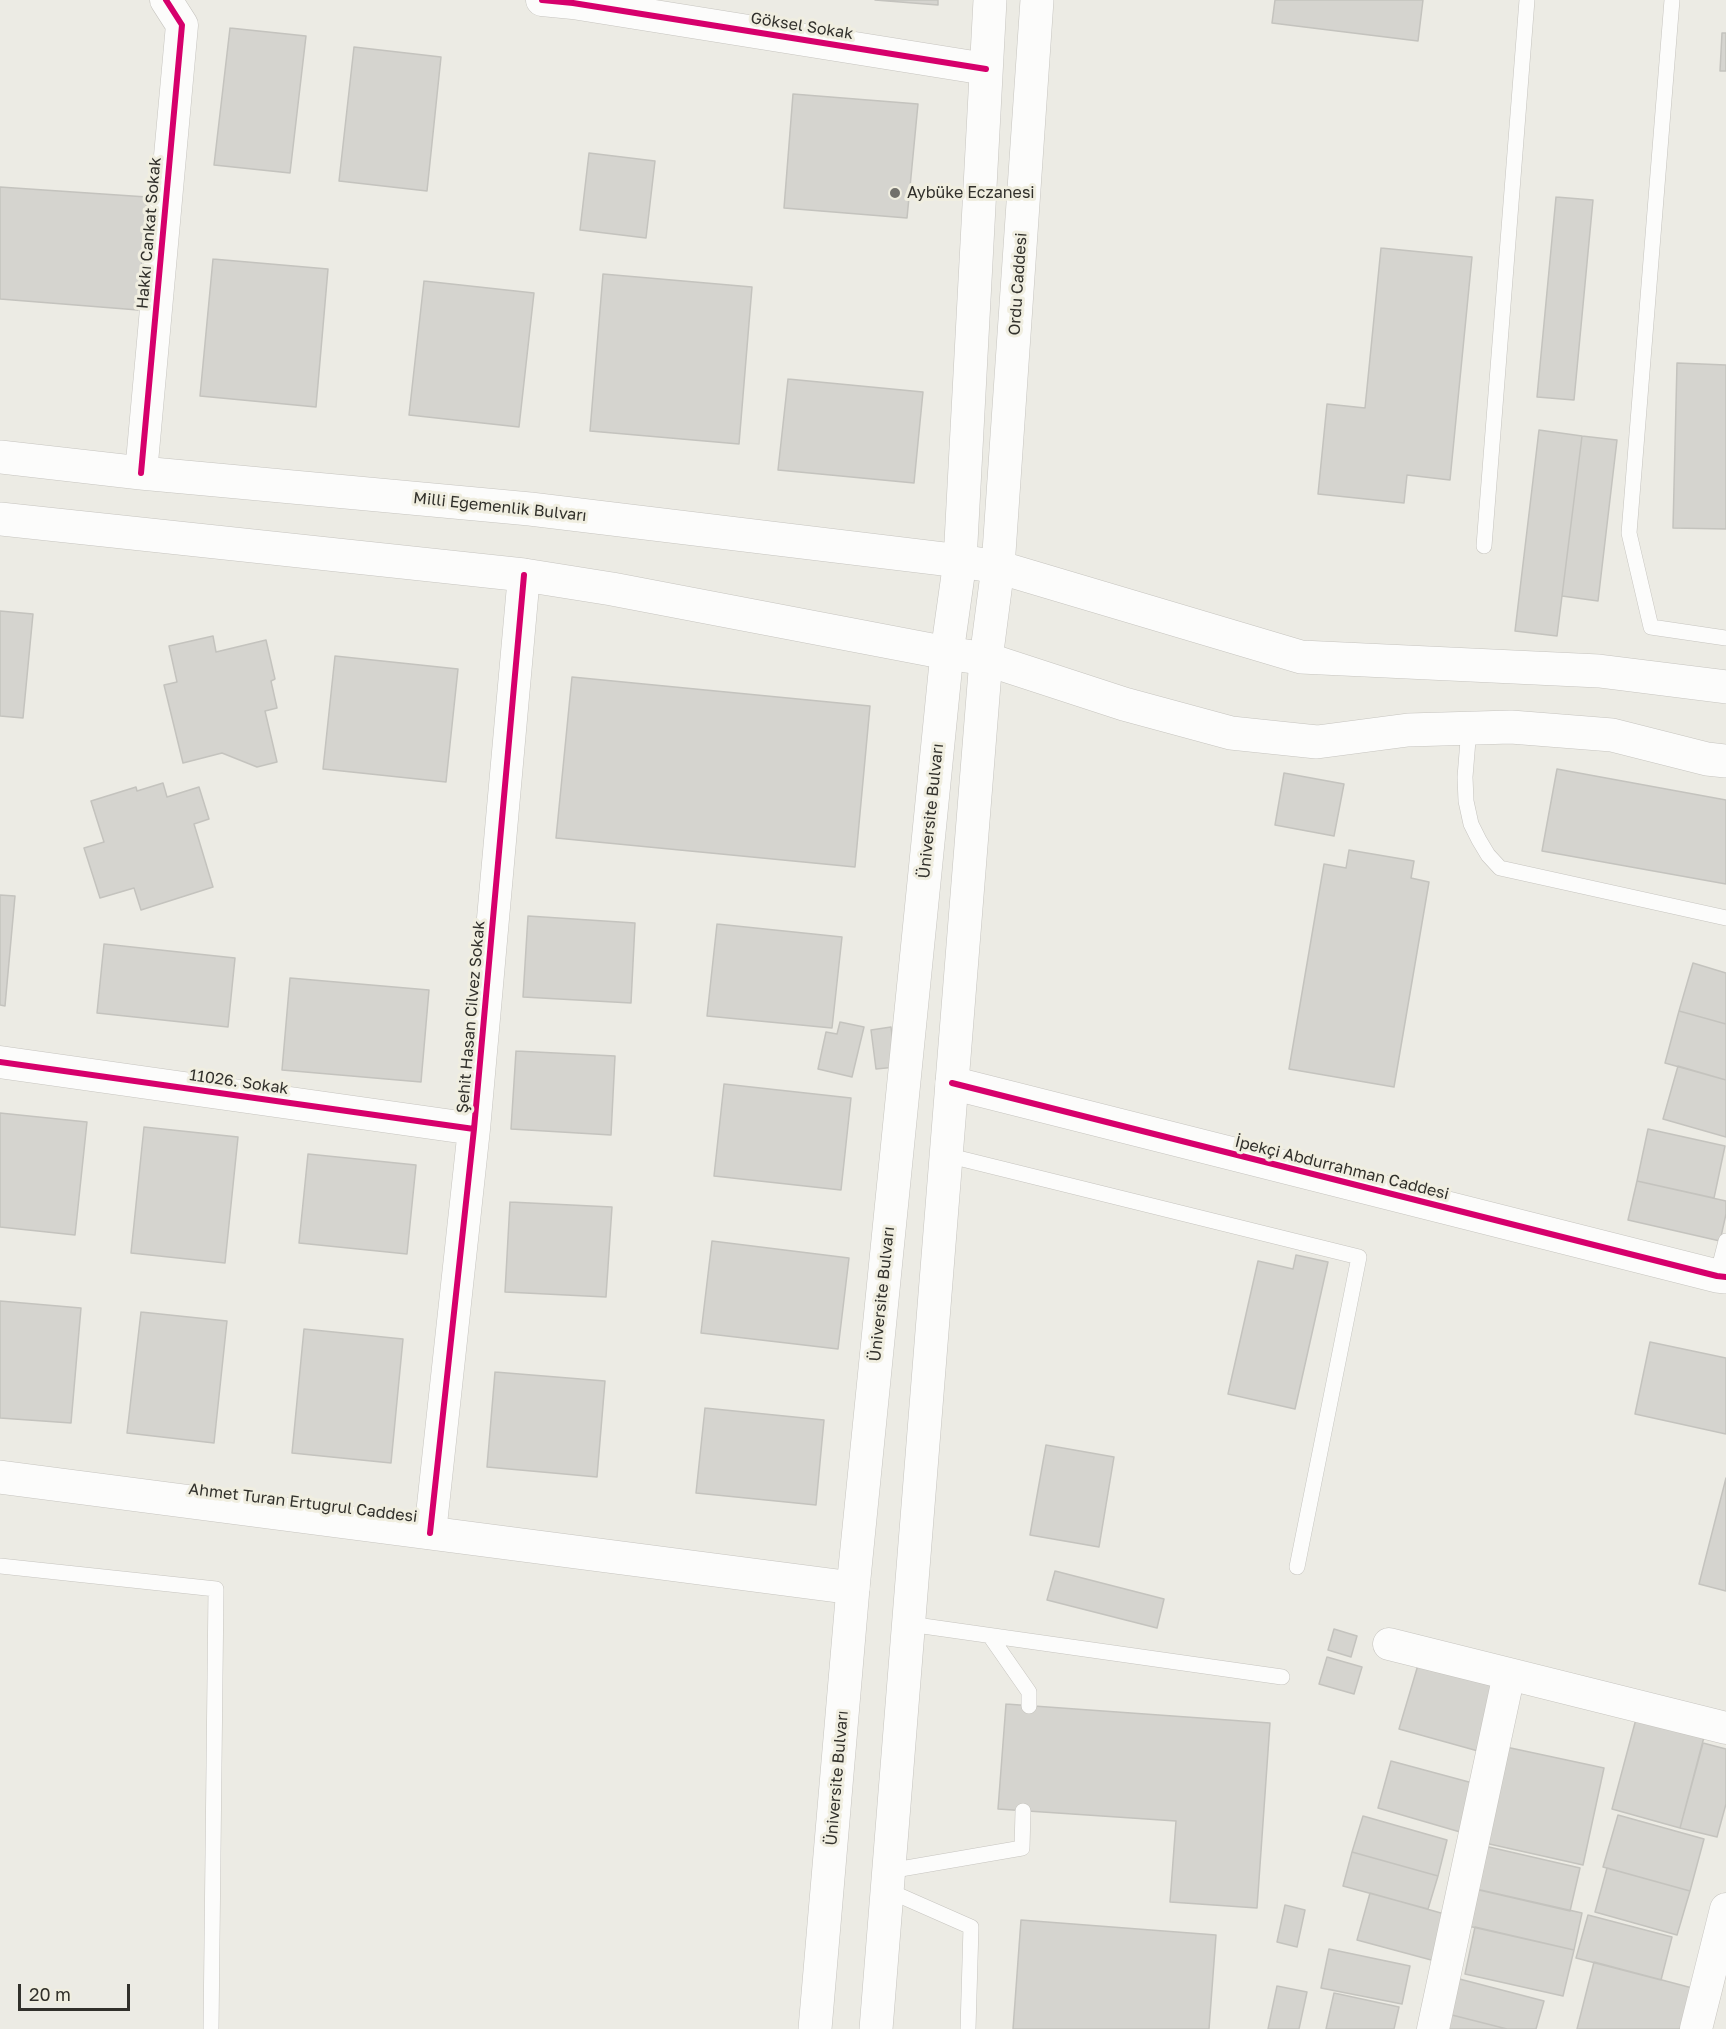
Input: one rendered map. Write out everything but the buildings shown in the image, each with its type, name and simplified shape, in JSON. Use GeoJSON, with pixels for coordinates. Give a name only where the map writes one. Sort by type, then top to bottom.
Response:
{"type":"FeatureCollection","features":[{"type":"Feature","properties":{"kind":"main road"},"geometry":{"type":"LineString","coordinates":[[960,561],[990,0]]}},
{"type":"Feature","properties":{"kind":"main road","name":"Ordu Caddesi"},"geometry":{"type":"LineString","coordinates":[[998,567],[1037,0]]}},
{"type":"Feature","properties":{"kind":"main road","name":"Milli Egemenlik Bulvarı"},"geometry":{"type":"LineString","coordinates":[[0,457],[141,473],[530,509],[960,561],[998,567],[1301,657],[1599,671],[1726,687]]}},
{"type":"Feature","properties":{"kind":"main road"},"geometry":{"type":"LineString","coordinates":[[0,519],[524,575],[612,589],[987,659],[1124,704],[1231,733],[1317,742],[1408,730],[1511,727],[1612,735],[1707,759],[1726,761]]}},
{"type":"Feature","properties":{"kind":"main road","name":"Üniversite Bulvarı"},"geometry":{"type":"LineString","coordinates":[[815,2029],[853,1588],[946,653],[960,561]]}},
{"type":"Feature","properties":{"kind":"main road"},"geometry":{"type":"LineString","coordinates":[[876,2029],[987,659],[998,567]]}},
{"type":"Feature","properties":{"kind":"main road","name":"İpekçi Abdurrahman Caddesi"},"geometry":{"type":"LineString","coordinates":[[952,1083],[1721,1277]]}},
{"type":"Feature","properties":{"kind":"main road","name":"Ahmet Turan Ertuğrul Caddesi"},"geometry":{"type":"LineString","coordinates":[[0,1477],[853,1588]]}},
{"type":"Feature","properties":{"kind":"street","name":"Hakkı Cankat Sokak"},"geometry":{"type":"LineString","coordinates":[[141,473],[182,25],[166,0]]}},
{"type":"Feature","properties":{"kind":"street","name":"Göksel Sokak"},"geometry":{"type":"LineString","coordinates":[[542,0],[573,2],[986,69]]}},
{"type":"Feature","properties":{"kind":"street","name":"Şehit Hasan Cilvez Sokak"},"geometry":{"type":"LineString","coordinates":[[430,1533],[474,1129],[524,575]]}},
{"type":"Feature","properties":{"kind":"street","name":"11026. Sokak"},"geometry":{"type":"LineString","coordinates":[[0,1062],[474,1129]]}},
{"type":"Feature","properties":{"kind":"street"},"geometry":{"type":"LineString","coordinates":[[1389,1644],[1726,1728]]}},
{"type":"Feature","properties":{"kind":"street"},"geometry":{"type":"LineString","coordinates":[[1433,2029],[1509,1674]]}},
{"type":"Feature","properties":{"kind":"street"},"geometry":{"type":"LineString","coordinates":[[1696,2029],[1726,1912]]}},
{"type":"Feature","properties":{"kind":"lane"},"geometry":{"type":"LineString","coordinates":[[1484,546],[1527,0]]}},
{"type":"Feature","properties":{"kind":"lane"},"geometry":{"type":"LineString","coordinates":[[1672,0],[1629,533],[1651,627],[1726,638]]}},
{"type":"Feature","properties":{"kind":"lane"},"geometry":{"type":"LineString","coordinates":[[1469,728],[1465,777],[1466,801],[1471,824],[1488,855],[1500,868],[1726,918]]}},
{"type":"Feature","properties":{"kind":"lane"},"geometry":{"type":"LineString","coordinates":[[946,1155],[1359,1257],[1297,1567]]}},
{"type":"Feature","properties":{"kind":"lane"},"geometry":{"type":"LineString","coordinates":[[1721,1277],[1726,1241]]}},
{"type":"Feature","properties":{"kind":"lane"},"geometry":{"type":"LineString","coordinates":[[0,1566],[216,1589],[211,2029]]}},
{"type":"Feature","properties":{"kind":"lane"},"geometry":{"type":"LineString","coordinates":[[909,1624],[1282,1677]]}},
{"type":"Feature","properties":{"kind":"lane"},"geometry":{"type":"LineString","coordinates":[[990,1636],[1029,1692],[1029,1706]]}},
{"type":"Feature","properties":{"kind":"lane"},"geometry":{"type":"LineString","coordinates":[[888,1881],[1022,1848],[1023,1811]]}},
{"type":"Feature","properties":{"kind":"lane"},"geometry":{"type":"LineString","coordinates":[[888,1881],[971,1927],[968,2029]]}},
{"type":"Feature","properties":{"kind":"cycle path"},"geometry":{"type":"LineString","coordinates":[[141,473],[182,25],[166,0]]}},
{"type":"Feature","properties":{"kind":"cycle path"},"geometry":{"type":"LineString","coordinates":[[542,0],[986,69]]}},
{"type":"Feature","properties":{"kind":"cycle path"},"geometry":{"type":"LineString","coordinates":[[430,1533],[474,1129],[524,575]]}},
{"type":"Feature","properties":{"kind":"cycle path"},"geometry":{"type":"LineString","coordinates":[[0,1062],[474,1129]]}},
{"type":"Feature","properties":{"kind":"cycle path"},"geometry":{"type":"LineString","coordinates":[[952,1083],[1726,1277]]}},
{"type":"Feature","properties":{"kind":"place","name":"Aybüke Eczanesi"},"geometry":{"type":"Point","coordinates":[895,193]}}]}
